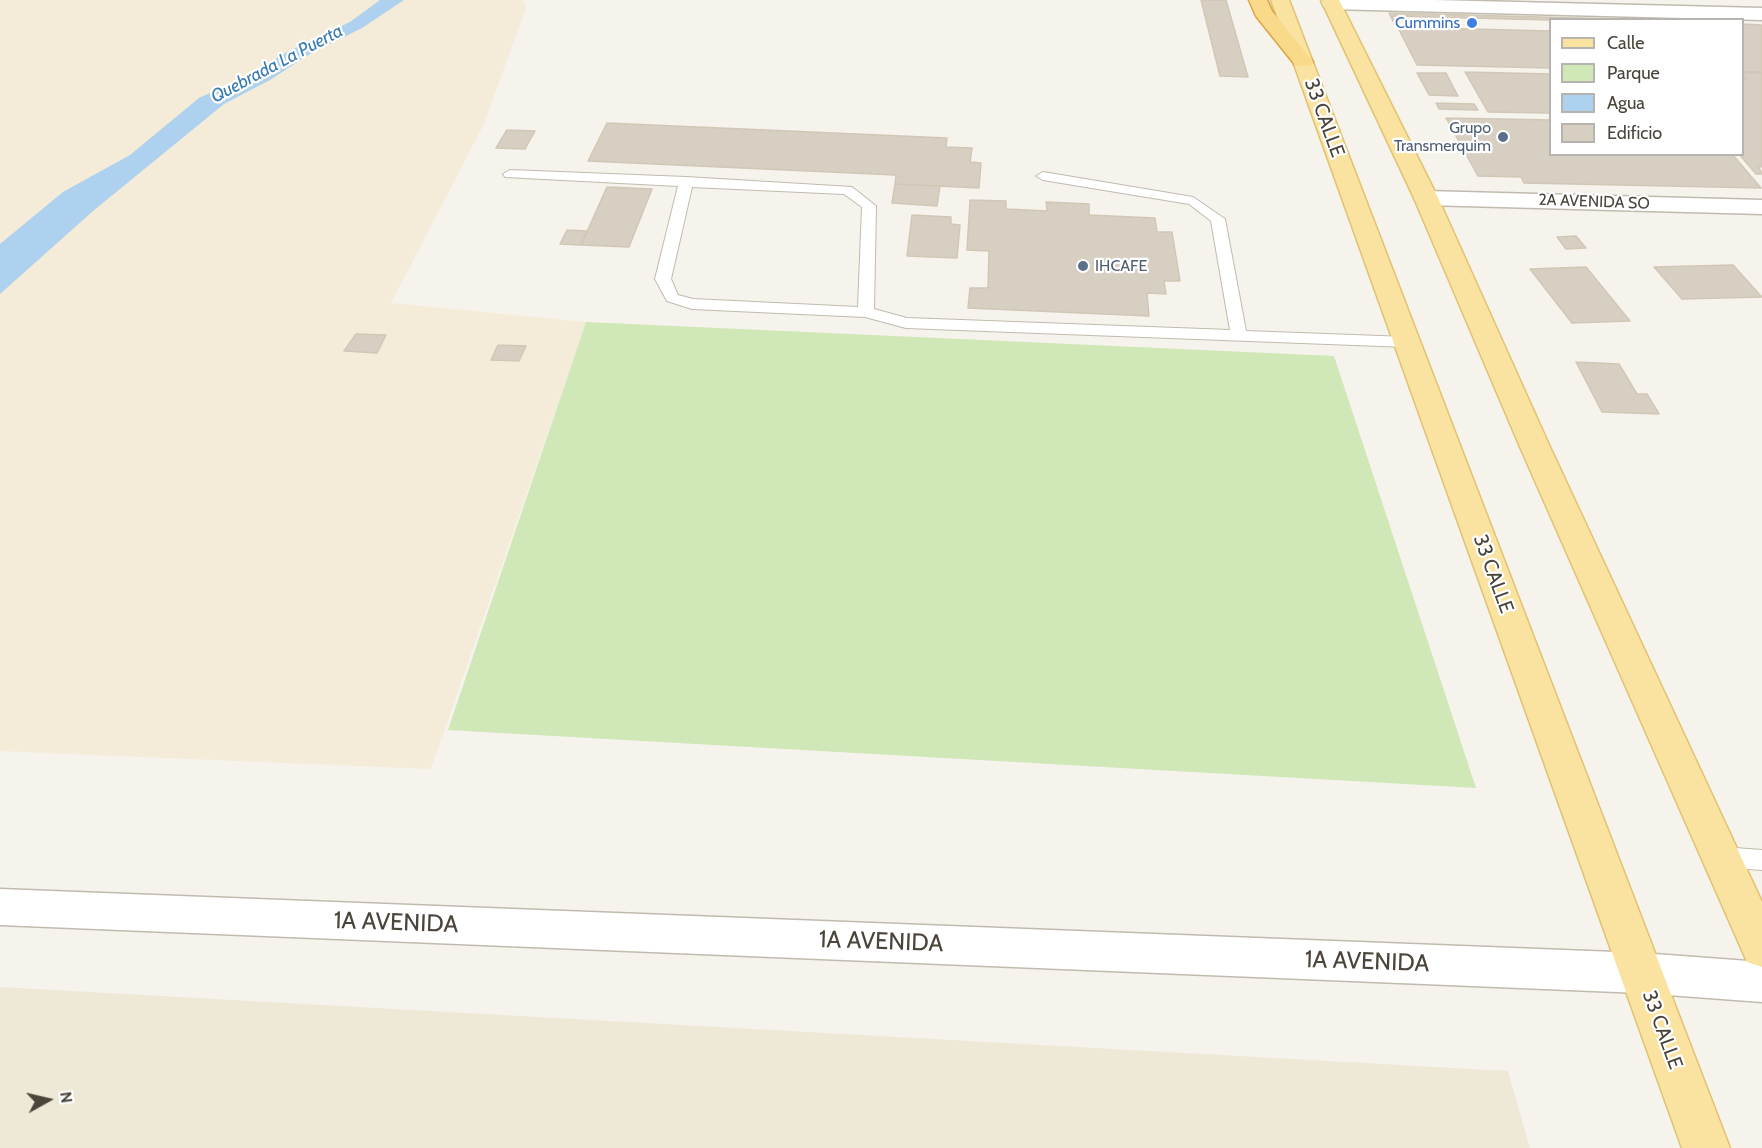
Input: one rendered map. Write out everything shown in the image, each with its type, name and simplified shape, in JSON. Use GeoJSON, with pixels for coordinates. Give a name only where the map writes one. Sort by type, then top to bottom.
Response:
{"type":"FeatureCollection","features":[{"type":"Feature","properties":{"kind":"highway"},"geometry":{"type":"LineString","coordinates":[[1258,0],[1263,12],[1303,62]]}},
{"type":"Feature","properties":{"kind":"main road","name":"33 CALLE"},"geometry":{"type":"LineString","coordinates":[[1280,0],[1706,1148]]}},
{"type":"Feature","properties":{"kind":"main road"},"geometry":{"type":"LineString","coordinates":[[1330,2],[1426,198],[1535,447],[1762,948]]}},
{"type":"Feature","properties":{"kind":"street"},"geometry":{"type":"LineString","coordinates":[[1330,2],[1762,14]]}},
{"type":"Feature","properties":{"kind":"street","name":"2A AVENIDA SO"},"geometry":{"type":"LineString","coordinates":[[1426,198],[1762,207]]}},
{"type":"Feature","properties":{"kind":"street","name":"1A AVENIDA"},"geometry":{"type":"LineString","coordinates":[[0,907],[1641,973],[1762,982]]}},
{"type":"Feature","properties":{"kind":"lane"},"geometry":{"type":"LineString","coordinates":[[510,174],[847,190],[869,206],[866,312]]}},
{"type":"Feature","properties":{"kind":"lane"},"geometry":{"type":"LineString","coordinates":[[1043,176],[1193,201],[1218,219],[1239,337]]}},
{"type":"Feature","properties":{"kind":"lane"},"geometry":{"type":"LineString","coordinates":[[686,181],[663,279],[672,298],[692,304],[866,312],[906,323],[1407,342]]}},
{"type":"Feature","properties":{"kind":"lane"},"geometry":{"type":"LineString","coordinates":[[1721,857],[1762,860]]}},
{"type":"Feature","properties":{"kind":"shaded area"},"geometry":{"type":"Polygon","coordinates":[[[0,0],[523,0],[526,8],[483,126],[391,303],[586,322],[431,769],[0,751],[0,0]]]}},
{"type":"Feature","properties":{"kind":"shaded area"},"geometry":{"type":"Polygon","coordinates":[[[0,987],[1508,1071],[1530,1148],[0,1148],[0,987]]]}},
{"type":"Feature","properties":{"kind":"green space"},"geometry":{"type":"Polygon","coordinates":[[[586,322],[1334,356],[1476,788],[448,730],[586,322]]]}},
{"type":"Feature","properties":{"kind":"water","name":"Quebrada La Puerta"},"geometry":{"type":"Polygon","coordinates":[[[380,0],[404,0],[362,28],[308,55],[270,80],[224,104],[93,211],[0,294],[0,244],[63,192],[130,155],[199,98],[245,77],[287,52],[350,22],[380,0]]]}},
{"type":"Feature","properties":{"kind":"building"},"geometry":{"type":"Polygon","coordinates":[[[1201,0],[1226,0],[1248,77],[1220,76],[1201,0]]]}},
{"type":"Feature","properties":{"kind":"building","name":"Cummins"},"geometry":{"type":"Polygon","coordinates":[[[1389,13],[1578,18],[1549,18],[1549,31],[1396,27],[1389,13]]]}},
{"type":"Feature","properties":{"kind":"building"},"geometry":{"type":"Polygon","coordinates":[[[1392,16],[1549,20],[1549,68],[1417,65],[1392,16]]]}},
{"type":"Feature","properties":{"kind":"building"},"geometry":{"type":"Polygon","coordinates":[[[1744,24],[1762,25],[1762,72],[1744,72],[1744,24]]]}},
{"type":"Feature","properties":{"kind":"building"},"geometry":{"type":"Polygon","coordinates":[[[1465,72],[1549,74],[1549,113],[1488,112],[1465,72]]]}},
{"type":"Feature","properties":{"kind":"building"},"geometry":{"type":"Polygon","coordinates":[[[1417,73],[1446,73],[1458,96],[1429,95],[1417,73]]]}},
{"type":"Feature","properties":{"kind":"building"},"geometry":{"type":"Polygon","coordinates":[[[1744,73],[1762,73],[1762,167],[1758,166],[1762,174],[1756,174],[1741,156],[1744,156],[1744,79],[1746,79],[1744,73]]]}},
{"type":"Feature","properties":{"kind":"building"},"geometry":{"type":"Polygon","coordinates":[[[1436,103],[1474,104],[1478,110],[1439,109],[1436,103]]]}},
{"type":"Feature","properties":{"kind":"building","name":"Grupo Transmerquim"},"geometry":{"type":"Polygon","coordinates":[[[1446,118],[1549,120],[1549,156],[1734,156],[1761,188],[1524,183],[1521,177],[1478,176],[1446,118]]]}},
{"type":"Feature","properties":{"kind":"building"},"geometry":{"type":"Polygon","coordinates":[[[607,123],[947,138],[946,147],[972,148],[970,162],[981,163],[979,188],[895,184],[896,175],[588,161],[607,123]]]}},
{"type":"Feature","properties":{"kind":"building"},"geometry":{"type":"Polygon","coordinates":[[[507,130],[535,131],[525,149],[496,148],[507,130]]]}},
{"type":"Feature","properties":{"kind":"building"},"geometry":{"type":"Polygon","coordinates":[[[895,184],[940,186],[937,206],[892,203],[895,184]]]}},
{"type":"Feature","properties":{"kind":"building"},"geometry":{"type":"Polygon","coordinates":[[[607,187],[652,189],[629,247],[581,245],[607,187]]]}},
{"type":"Feature","properties":{"kind":"building","name":"IHCAFE"},"geometry":{"type":"Polygon","coordinates":[[[970,200],[1006,201],[1006,209],[1047,211],[1046,202],[1089,204],[1089,215],[1155,218],[1157,232],[1172,232],[1180,281],[1164,281],[1166,294],[1147,293],[1149,316],[968,308],[970,288],[988,288],[989,251],[967,250],[970,200]]]}},
{"type":"Feature","properties":{"kind":"building"},"geometry":{"type":"Polygon","coordinates":[[[912,215],[951,217],[951,224],[960,225],[957,258],[907,256],[912,215]]]}},
{"type":"Feature","properties":{"kind":"building"},"geometry":{"type":"Polygon","coordinates":[[[567,230],[587,231],[581,245],[560,244],[567,230]]]}},
{"type":"Feature","properties":{"kind":"building"},"geometry":{"type":"Polygon","coordinates":[[[1576,236],[1586,248],[1566,249],[1557,237],[1576,236]]]}},
{"type":"Feature","properties":{"kind":"building"},"geometry":{"type":"Polygon","coordinates":[[[1733,265],[1762,297],[1682,299],[1654,267],[1733,265]]]}},
{"type":"Feature","properties":{"kind":"building"},"geometry":{"type":"Polygon","coordinates":[[[1586,267],[1630,321],[1572,323],[1530,269],[1586,267]]]}},
{"type":"Feature","properties":{"kind":"building"},"geometry":{"type":"Polygon","coordinates":[[[356,334],[386,335],[377,353],[344,351],[356,334]]]}},
{"type":"Feature","properties":{"kind":"building"},"geometry":{"type":"Polygon","coordinates":[[[498,345],[526,346],[519,361],[491,360],[498,345]]]}},
{"type":"Feature","properties":{"kind":"building"},"geometry":{"type":"Polygon","coordinates":[[[1576,362],[1619,364],[1637,394],[1647,394],[1659,414],[1602,412],[1576,362]]]}},
{"type":"Feature","properties":{"kind":"place","name":"Cummins"},"geometry":{"type":"Point","coordinates":[1472,23]}},
{"type":"Feature","properties":{"kind":"place","name":"Grupo Transmerquim"},"geometry":{"type":"Point","coordinates":[1503,137]}},
{"type":"Feature","properties":{"kind":"place","name":"IHCAFE"},"geometry":{"type":"Point","coordinates":[1083,266]}}]}
